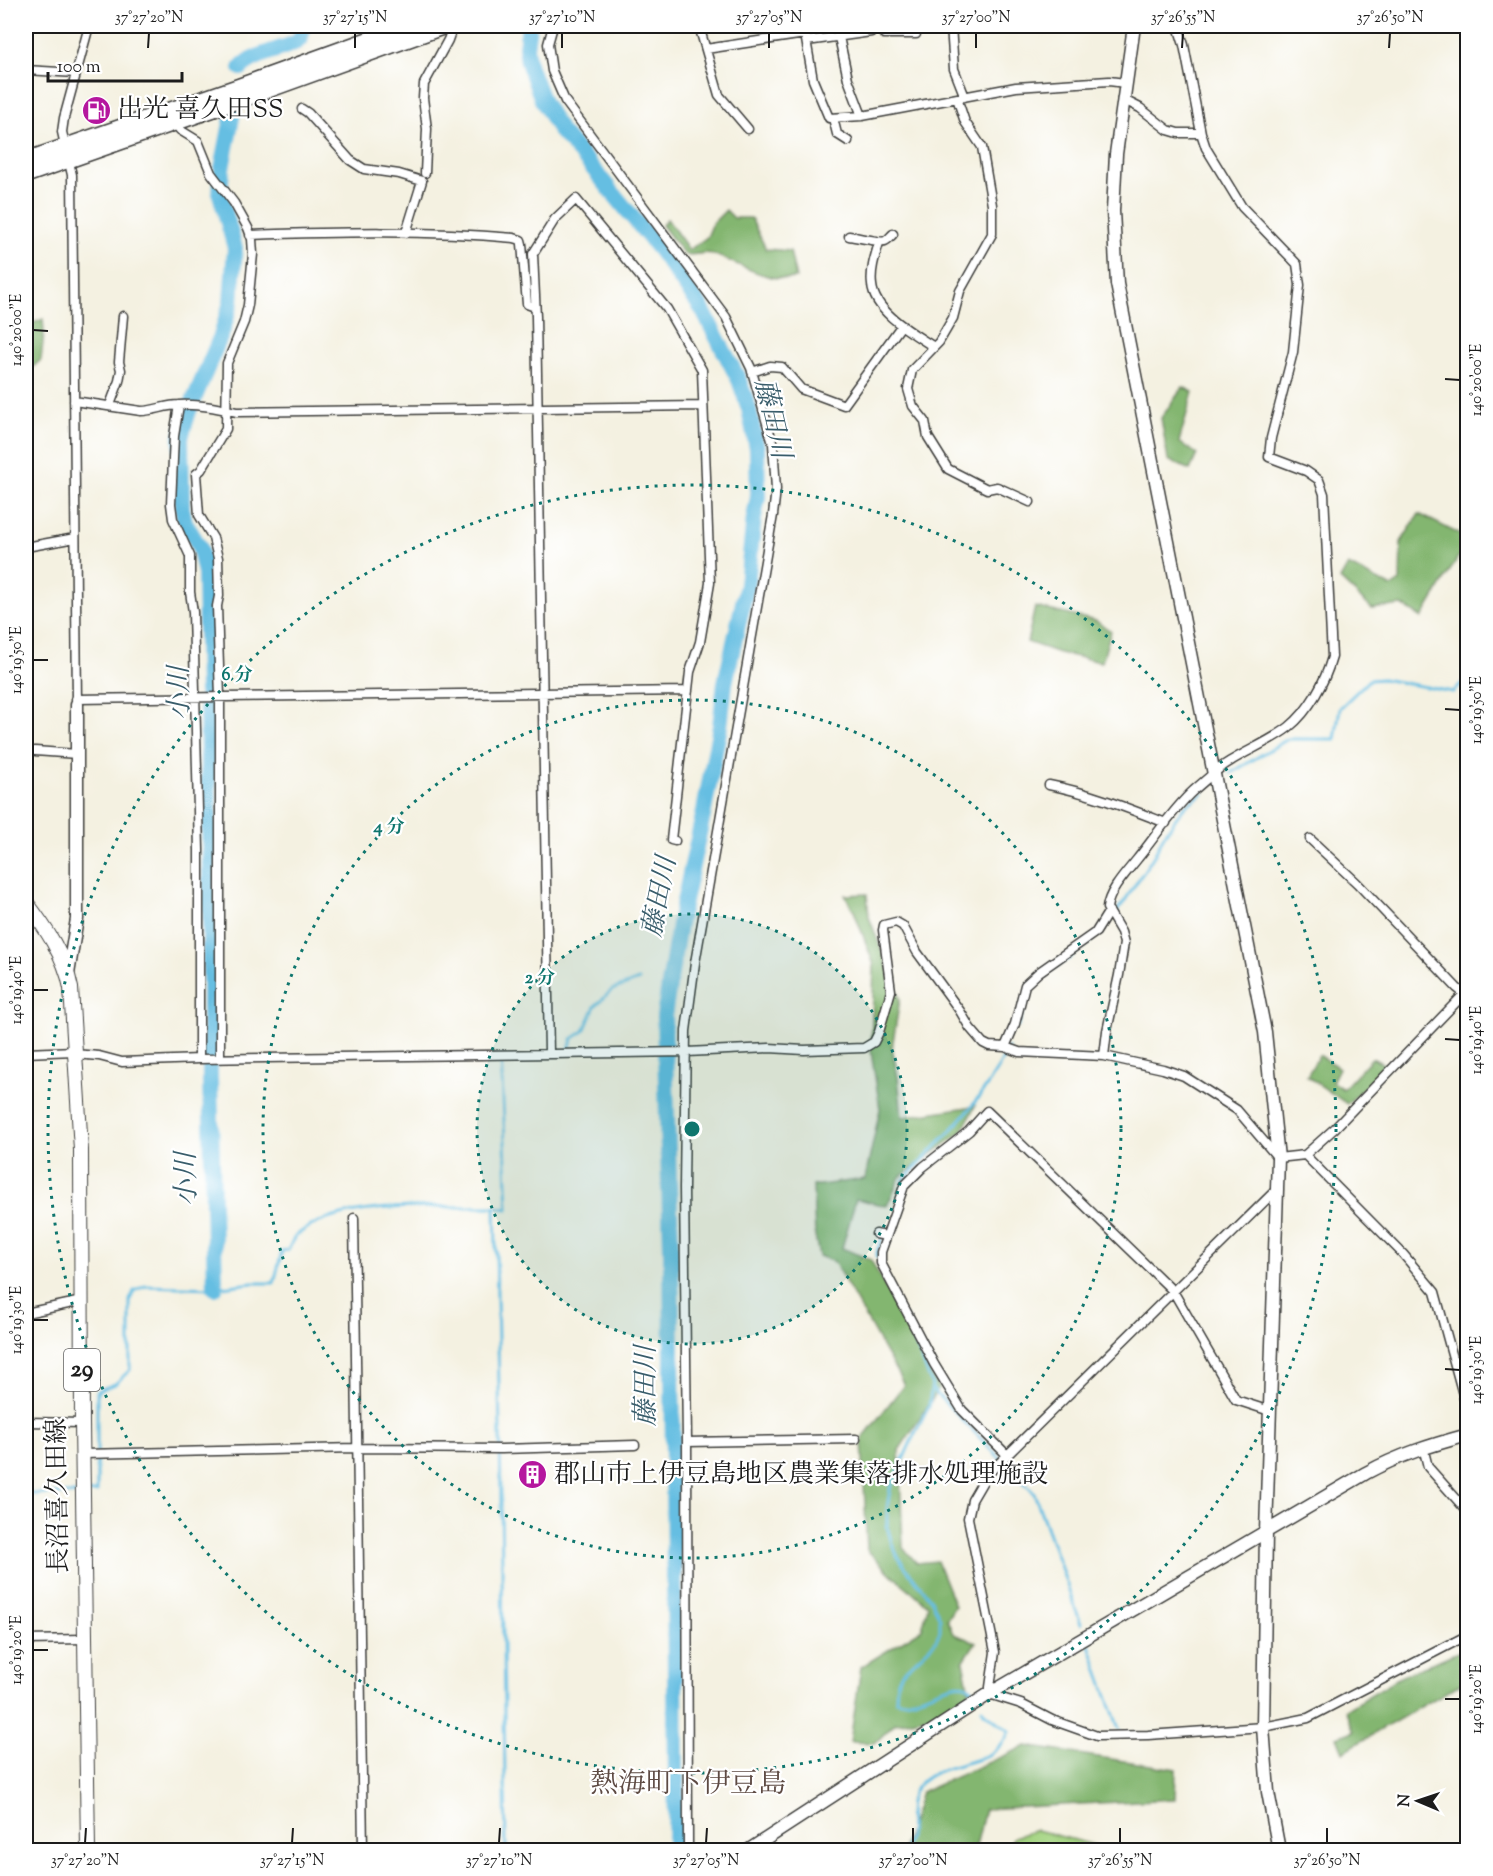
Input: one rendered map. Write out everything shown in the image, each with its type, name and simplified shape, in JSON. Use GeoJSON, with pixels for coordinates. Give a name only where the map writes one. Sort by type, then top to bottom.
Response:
{"type":"FeatureCollection","features":[{"type":"Feature","properties":{"kind":"highway"},"geometry":{"type":"LineString","coordinates":[[26,175],[67,153],[237,87],[406,26]]}},
{"type":"Feature","properties":{"kind":"highway"},"geometry":{"type":"LineString","coordinates":[[26,160],[67,153],[174,122],[445,26]]}},
{"type":"Feature","properties":{"kind":"main road","name":"長沼喜久田線"},"geometry":{"type":"LineString","coordinates":[[26,902],[58,952],[68,974],[71,988],[81,1150],[88,1851]]}},
{"type":"Feature","properties":{"kind":"street"},"geometry":{"type":"LineString","coordinates":[[68,974],[77,919],[77,702],[72,175],[62,132],[89,26]]}},
{"type":"Feature","properties":{"kind":"street"},"geometry":{"type":"LineString","coordinates":[[425,173],[427,129],[423,98],[424,84],[453,26]]}},
{"type":"Feature","properties":{"kind":"street"},"geometry":{"type":"LineString","coordinates":[[553,26],[548,44],[552,71],[565,101],[726,317],[752,372],[773,444],[776,489],[760,594],[695,963],[686,1030],[684,1188],[688,1851]]}},
{"type":"Feature","properties":{"kind":"street"},"geometry":{"type":"LineString","coordinates":[[699,26],[719,96],[748,129]]}},
{"type":"Feature","properties":{"kind":"street"},"geometry":{"type":"LineString","coordinates":[[774,26],[776,38]]}},
{"type":"Feature","properties":{"kind":"street"},"geometry":{"type":"LineString","coordinates":[[807,41],[871,32],[877,26],[885,34],[916,34]]}},
{"type":"Feature","properties":{"kind":"street"},"geometry":{"type":"LineString","coordinates":[[951,26],[954,69],[965,122],[982,147],[992,205],[992,234],[960,291],[953,318],[934,347],[912,370],[908,389],[913,406],[925,421],[928,437],[948,469],[987,489],[997,487],[1030,502]]}},
{"type":"Feature","properties":{"kind":"street"},"geometry":{"type":"LineString","coordinates":[[1134,26],[1116,154],[1113,211],[1117,284],[1265,1032],[1278,1158],[1266,1532],[1263,1727],[1268,1792],[1279,1851]]}},
{"type":"Feature","properties":{"kind":"street"},"geometry":{"type":"LineString","coordinates":[[1104,1056],[1124,943],[1121,932],[1109,911],[1108,903],[1124,875],[1181,803],[1227,763],[1288,727],[1299,716],[1316,693],[1332,657],[1324,494],[1319,480],[1306,471],[1269,457],[1271,438],[1293,352],[1300,285],[1297,264],[1242,207],[1206,148],[1178,26]]}},
{"type":"Feature","properties":{"kind":"street"},"geometry":{"type":"LineString","coordinates":[[706,49],[805,34],[813,80],[829,118],[862,116],[1016,87],[1109,81],[1125,83]]}},
{"type":"Feature","properties":{"kind":"street"},"geometry":{"type":"LineString","coordinates":[[839,37],[848,79],[862,116]]}},
{"type":"Feature","properties":{"kind":"street"},"geometry":{"type":"LineString","coordinates":[[26,70],[76,73]]}},
{"type":"Feature","properties":{"kind":"street"},"geometry":{"type":"LineString","coordinates":[[1122,99],[1146,112],[1168,130],[1178,133],[1201,133]]}},
{"type":"Feature","properties":{"kind":"street"},"geometry":{"type":"LineString","coordinates":[[302,109],[350,160],[364,169],[399,174],[422,181],[410,213],[406,233]]}},
{"type":"Feature","properties":{"kind":"street"},"geometry":{"type":"LineString","coordinates":[[833,118],[837,134],[848,141]]}},
{"type":"Feature","properties":{"kind":"street"},"geometry":{"type":"LineString","coordinates":[[174,122],[180,130],[198,141],[219,185],[234,204],[250,235],[253,254],[244,322],[227,363],[226,429],[201,470],[196,474],[199,515],[213,538],[218,558],[220,1058]]}},
{"type":"Feature","properties":{"kind":"street"},"geometry":{"type":"LineString","coordinates":[[549,1053],[538,408],[533,254],[555,219],[576,199],[667,309],[702,370],[710,583],[700,642],[692,666],[688,691],[671,840],[675,841]]}},
{"type":"Feature","properties":{"kind":"street"},"geometry":{"type":"LineString","coordinates":[[250,235],[341,232],[457,233],[521,240],[527,304],[535,307]]}},
{"type":"Feature","properties":{"kind":"street"},"geometry":{"type":"LineString","coordinates":[[849,236],[870,238],[879,243],[884,242],[893,234]]}},
{"type":"Feature","properties":{"kind":"street"},"geometry":{"type":"LineString","coordinates":[[879,243],[872,270],[873,291],[878,301],[901,326],[934,347]]}},
{"type":"Feature","properties":{"kind":"street"},"geometry":{"type":"LineString","coordinates":[[110,405],[121,370],[119,362],[123,316]]}},
{"type":"Feature","properties":{"kind":"street"},"geometry":{"type":"LineString","coordinates":[[752,372],[770,366],[782,367],[801,389],[844,405],[901,326]]}},
{"type":"Feature","properties":{"kind":"street"},"geometry":{"type":"LineString","coordinates":[[74,401],[141,411],[183,405],[212,406],[237,412],[702,406]]}},
{"type":"Feature","properties":{"kind":"street"},"geometry":{"type":"LineString","coordinates":[[183,405],[174,436],[171,504],[173,519],[190,556],[199,850],[199,1059]]}},
{"type":"Feature","properties":{"kind":"street"},"geometry":{"type":"LineString","coordinates":[[26,547],[75,538]]}},
{"type":"Feature","properties":{"kind":"street"},"geometry":{"type":"LineString","coordinates":[[77,702],[196,698],[688,691]]}},
{"type":"Feature","properties":{"kind":"street"},"geometry":{"type":"LineString","coordinates":[[35,751],[77,754]]}},
{"type":"Feature","properties":{"kind":"street"},"geometry":{"type":"LineString","coordinates":[[1049,785],[1118,803],[1166,824]]}},
{"type":"Feature","properties":{"kind":"street"},"geometry":{"type":"LineString","coordinates":[[1278,1158],[1305,1155],[1335,1128],[1466,993],[1457,988],[1356,883],[1310,839]]}},
{"type":"Feature","properties":{"kind":"street"},"geometry":{"type":"LineString","coordinates":[[1005,1047],[1015,1024],[1025,985],[1039,972],[1096,932],[1109,911]]}},
{"type":"Feature","properties":{"kind":"street"},"geometry":{"type":"LineString","coordinates":[[26,1053],[74,1053],[122,1062],[220,1058],[864,1048],[874,1042],[879,1032],[891,991],[882,930],[884,925],[893,921],[903,926],[918,952],[979,1040],[989,1046],[1005,1047],[1019,1052],[1104,1056],[1184,1076],[1238,1110],[1278,1158]]}},
{"type":"Feature","properties":{"kind":"street"},"geometry":{"type":"LineString","coordinates":[[1006,1454],[962,1410],[934,1364],[881,1263],[881,1252],[904,1186],[923,1167],[969,1131],[987,1111],[1173,1291],[1236,1400],[1270,1411]]}},
{"type":"Feature","properties":{"kind":"street"},"geometry":{"type":"LineString","coordinates":[[1305,1155],[1402,1254],[1435,1292],[1467,1413]]}},
{"type":"Feature","properties":{"kind":"street"},"geometry":{"type":"LineString","coordinates":[[989,1694],[995,1652],[968,1518],[972,1500],[986,1476],[1006,1454],[1278,1188]]}},
{"type":"Feature","properties":{"kind":"street"},"geometry":{"type":"LineString","coordinates":[[354,1218],[363,1851]]}},
{"type":"Feature","properties":{"kind":"street"},"geometry":{"type":"LineString","coordinates":[[876,1233],[886,1236]]}},
{"type":"Feature","properties":{"kind":"street"},"geometry":{"type":"LineString","coordinates":[[26,1313],[82,1301]]}},
{"type":"Feature","properties":{"kind":"street"},"geometry":{"type":"LineString","coordinates":[[26,1422],[82,1423]]}},
{"type":"Feature","properties":{"kind":"street"},"geometry":{"type":"LineString","coordinates":[[749,1851],[989,1694],[1391,1459],[1423,1447],[1467,1435]]}},
{"type":"Feature","properties":{"kind":"street"},"geometry":{"type":"LineString","coordinates":[[687,1442],[856,1439]]}},
{"type":"Feature","properties":{"kind":"street"},"geometry":{"type":"LineString","coordinates":[[83,1454],[356,1448],[502,1449],[634,1445]]}},
{"type":"Feature","properties":{"kind":"street"},"geometry":{"type":"LineString","coordinates":[[1423,1447],[1428,1467],[1467,1512]]}},
{"type":"Feature","properties":{"kind":"street"},"geometry":{"type":"LineString","coordinates":[[989,1694],[1021,1704],[1052,1720],[1097,1736],[1263,1727],[1308,1718],[1467,1635]]}},
{"type":"Feature","properties":{"kind":"street"},"geometry":{"type":"LineString","coordinates":[[26,1640],[85,1639]]}},
{"type":"Feature","properties":{"kind":"green space"},"geometry":{"type":"Polygon","coordinates":[[[726,210],[734,218],[751,218],[766,249],[790,251],[796,278],[774,278],[709,253],[684,254],[662,225],[667,219],[689,250],[707,237],[713,223],[726,210]]]}},
{"type":"Feature","properties":{"kind":"green space"},"geometry":{"type":"Polygon","coordinates":[[[26,308],[31,324],[43,319],[44,333],[41,360],[26,373],[26,308]]]}},
{"type":"Feature","properties":{"kind":"green space"},"geometry":{"type":"Polygon","coordinates":[[[1183,387],[1193,392],[1179,442],[1197,454],[1190,470],[1168,460],[1161,418],[1183,387]]]}},
{"type":"Feature","properties":{"kind":"green space"},"geometry":{"type":"Polygon","coordinates":[[[1419,514],[1467,538],[1467,542],[1422,618],[1402,605],[1372,609],[1340,579],[1348,565],[1391,587],[1400,581],[1401,542],[1419,514]]]}},
{"type":"Feature","properties":{"kind":"green space"},"geometry":{"type":"Polygon","coordinates":[[[1035,607],[1096,621],[1111,631],[1102,662],[1059,653],[1027,642],[1035,607]]]}},
{"type":"Feature","properties":{"kind":"green space"},"geometry":{"type":"Polygon","coordinates":[[[867,894],[869,917],[900,999],[892,1048],[902,1117],[975,1106],[962,1132],[900,1177],[887,1206],[856,1199],[842,1248],[871,1260],[939,1389],[899,1450],[903,1548],[917,1563],[937,1561],[955,1606],[947,1619],[953,1634],[976,1642],[963,1662],[970,1696],[938,1715],[895,1723],[875,1743],[850,1742],[861,1667],[922,1629],[928,1605],[892,1575],[867,1550],[862,1439],[904,1385],[834,1262],[819,1256],[815,1236],[813,1186],[865,1179],[880,1109],[871,1052],[874,965],[854,911],[845,895],[867,894]]]}},
{"type":"Feature","properties":{"kind":"green space"},"geometry":{"type":"Polygon","coordinates":[[[1319,1055],[1339,1068],[1332,1082],[1343,1089],[1372,1058],[1387,1066],[1347,1104],[1307,1076],[1319,1055]]]}},
{"type":"Feature","properties":{"kind":"green space"},"geometry":{"type":"Polygon","coordinates":[[[1467,1648],[1467,1680],[1343,1752],[1337,1737],[1354,1731],[1345,1710],[1400,1677],[1467,1648]]]}},
{"type":"Feature","properties":{"kind":"green space"},"geometry":{"type":"Polygon","coordinates":[[[1026,1746],[1176,1769],[1175,1799],[985,1809],[975,1850],[903,1850],[921,1792],[1026,1746]]]}},
{"type":"Feature","properties":{"kind":"green space"},"geometry":{"type":"Polygon","coordinates":[[[1036,1830],[1113,1850],[1005,1850],[1014,1837],[1036,1830]]]}},
{"type":"Feature","properties":{"kind":"waterway","name":"小川"},"geometry":{"type":"LineString","coordinates":[[241,68],[255,58],[297,42],[301,38],[303,26]]}},
{"type":"Feature","properties":{"kind":"waterway","name":"藤田川"},"geometry":{"type":"LineString","coordinates":[[529,26],[526,47],[528,62],[542,100],[560,131],[661,252],[702,309],[739,380],[749,409],[757,449],[758,497],[747,585],[725,683],[720,726],[679,924],[664,1016],[671,1249],[675,1850]]}},
{"type":"Feature","properties":{"kind":"waterway","name":"小川"},"geometry":{"type":"LineString","coordinates":[[215,1288],[210,1078],[210,876],[205,573],[199,546],[185,522],[182,508],[181,437],[189,411],[222,333],[231,302],[235,248],[220,194],[222,168],[233,113]]}},
{"type":"Feature","properties":{"kind":"waterway"},"geometry":{"type":"LineString","coordinates":[[1231,773],[1288,739],[1335,739],[1340,708],[1369,680],[1383,679],[1453,692],[1468,677]]}},
{"type":"Feature","properties":{"kind":"waterway"},"geometry":{"type":"LineString","coordinates":[[1099,934],[1124,902],[1183,808],[1203,793]]}},
{"type":"Feature","properties":{"kind":"waterway"},"geometry":{"type":"LineString","coordinates":[[1036,979],[1068,959],[1092,940]]}},
{"type":"Feature","properties":{"kind":"waterway"},"geometry":{"type":"LineString","coordinates":[[568,1053],[572,1039],[584,1031],[595,1006],[612,990],[639,980]]}},
{"type":"Feature","properties":{"kind":"waterway"},"geometry":{"type":"LineString","coordinates":[[1018,1026],[1031,984]]}},
{"type":"Feature","properties":{"kind":"waterway"},"geometry":{"type":"LineString","coordinates":[[903,1181],[962,1119],[987,1085],[1008,1048]]}},
{"type":"Feature","properties":{"kind":"waterway"},"geometry":{"type":"LineString","coordinates":[[87,1493],[97,1492],[97,1391],[115,1384],[130,1370],[130,1300],[134,1291],[145,1286],[215,1288],[252,1283],[274,1283],[282,1251],[288,1250],[296,1235],[317,1223],[340,1215],[366,1210],[420,1207],[508,1209],[501,1056]]}},
{"type":"Feature","properties":{"kind":"waterway"},"geometry":{"type":"LineString","coordinates":[[495,1207],[506,1850]]}},
{"type":"Feature","properties":{"kind":"waterway"},"geometry":{"type":"LineString","coordinates":[[877,1257],[882,1238]]}},
{"type":"Feature","properties":{"kind":"waterway"},"geometry":{"type":"LineString","coordinates":[[904,1315],[932,1385],[929,1406],[890,1489],[887,1526],[899,1559],[932,1601],[940,1618],[940,1631],[935,1642],[902,1673],[897,1682],[896,1700],[905,1701],[960,1684],[969,1687],[975,1694]]}},
{"type":"Feature","properties":{"kind":"waterway"},"geometry":{"type":"LineString","coordinates":[[932,1389],[1034,1493],[1081,1624]]}},
{"type":"Feature","properties":{"kind":"waterway"},"geometry":{"type":"LineString","coordinates":[[26,1494],[78,1494]]}},
{"type":"Feature","properties":{"kind":"waterway"},"geometry":{"type":"LineString","coordinates":[[1089,1645],[1119,1729]]}},
{"type":"Feature","properties":{"kind":"waterway"},"geometry":{"type":"LineString","coordinates":[[904,1850],[909,1837],[909,1807],[914,1791],[923,1780],[935,1773],[978,1759],[991,1753],[1002,1744],[1009,1731],[982,1708]]}},
{"type":"Feature","properties":{"kind":"place","name":"出光 喜久田SS"},"geometry":{"type":"Point","coordinates":[96,110]}},
{"type":"Feature","properties":{"kind":"place","name":"郡山市上伊豆島地区農業集落排水処理施設"},"geometry":{"type":"Point","coordinates":[533,1475]}},
{"type":"Feature","properties":{"kind":"district","name":"熱海町下伊豆島"},"geometry":{"type":"Point","coordinates":[688,1785]}}]}
